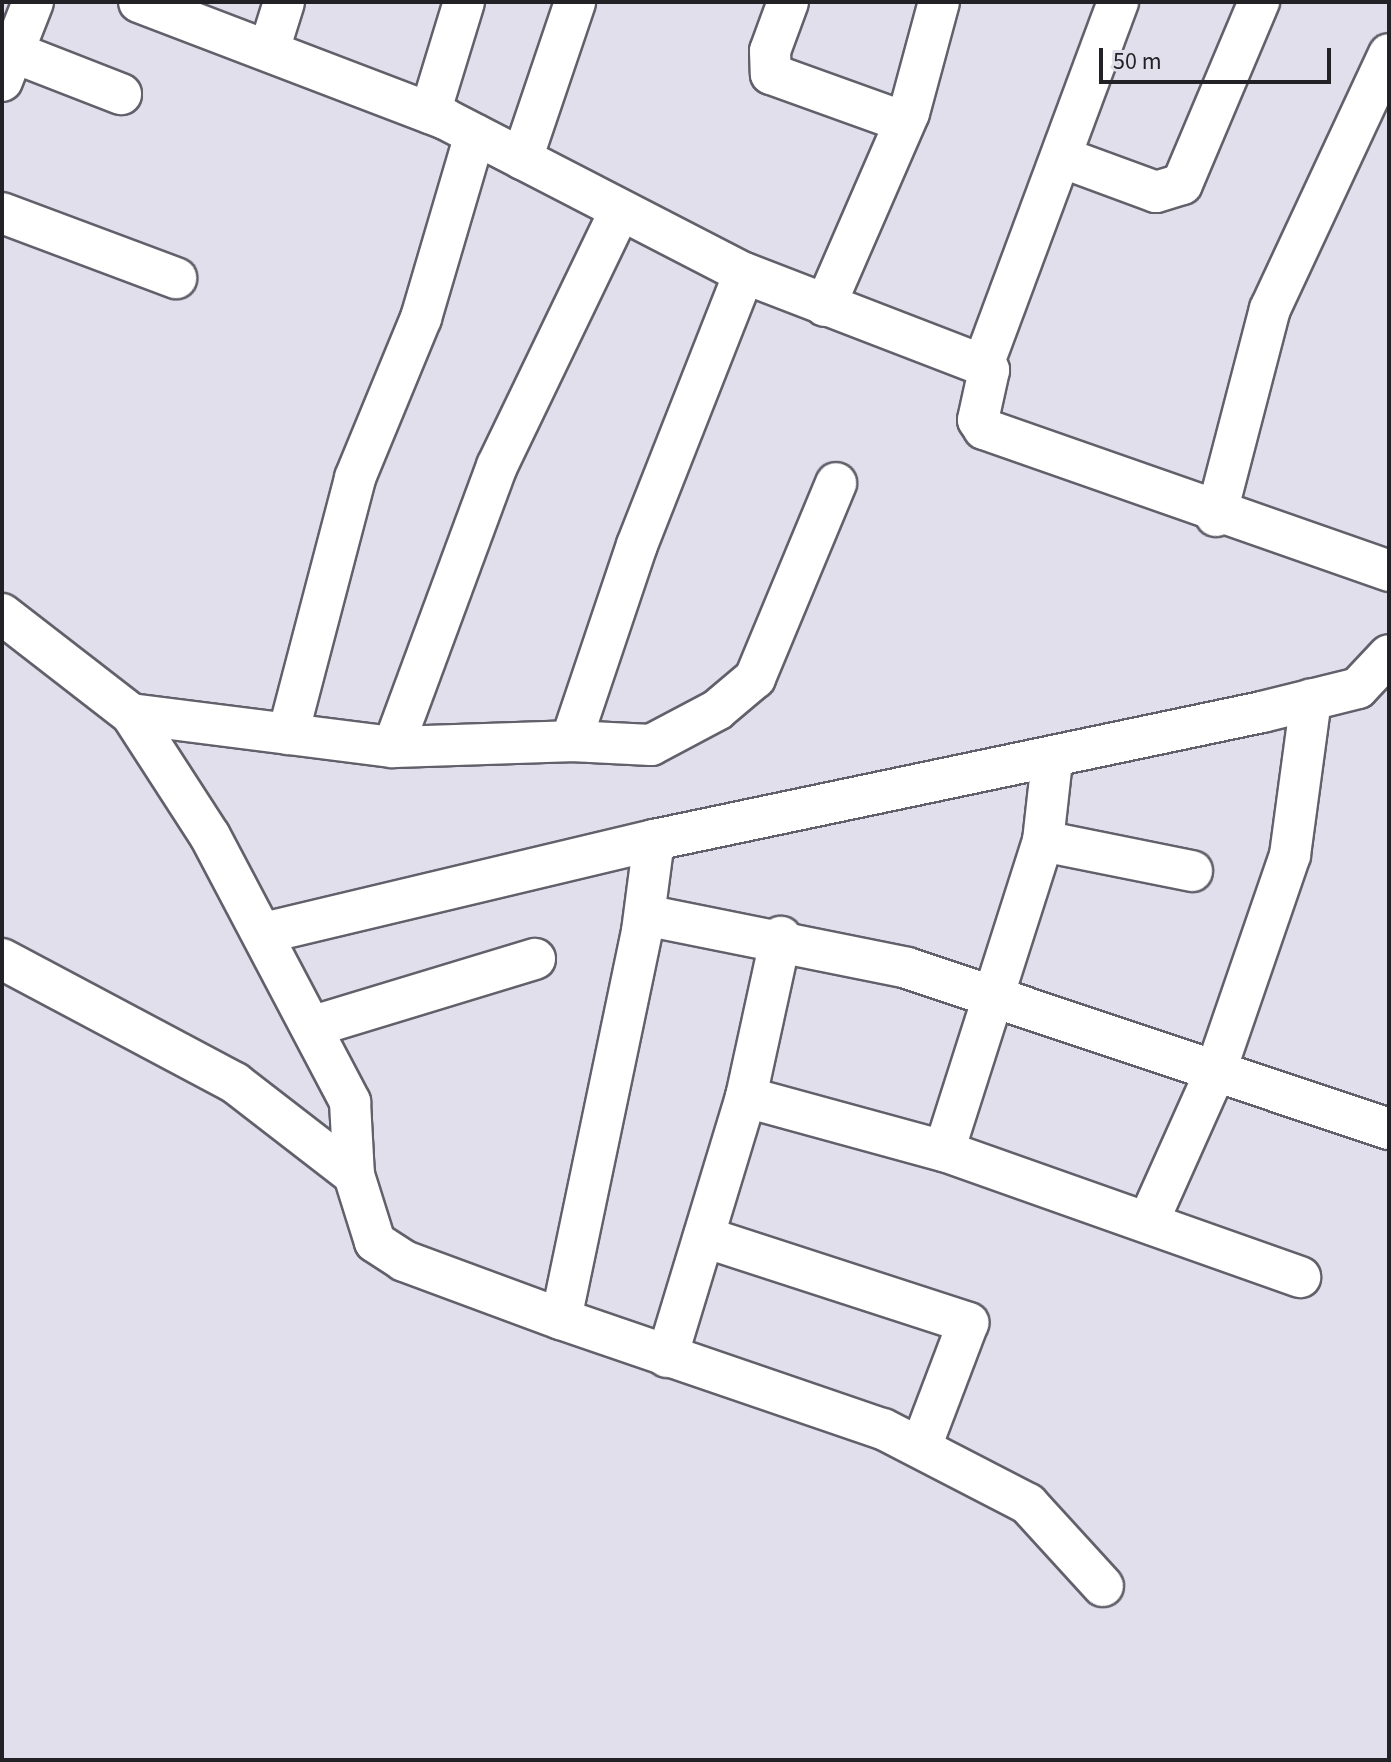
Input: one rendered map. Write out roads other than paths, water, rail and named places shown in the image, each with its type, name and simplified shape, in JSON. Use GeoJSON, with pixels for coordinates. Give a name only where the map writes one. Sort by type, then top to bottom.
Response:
{"type":"FeatureCollection","features":[{"type":"Feature","properties":{"kind":"street"},"geometry":{"type":"LineString","coordinates":[[33,2],[8,66],[121,94]]}},
{"type":"Feature","properties":{"kind":"street"},"geometry":{"type":"LineString","coordinates":[[139,2],[430,113],[744,273],[983,365],[989,370],[978,420],[984,429],[1216,516],[1389,571]]}},
{"type":"Feature","properties":{"kind":"street"},"geometry":{"type":"LineString","coordinates":[[269,50],[284,2]]}},
{"type":"Feature","properties":{"kind":"street"},"geometry":{"type":"LineString","coordinates":[[430,113],[464,2]]}},
{"type":"Feature","properties":{"kind":"street"},"geometry":{"type":"LineString","coordinates":[[522,159],[575,2]]}},
{"type":"Feature","properties":{"kind":"street"},"geometry":{"type":"LineString","coordinates":[[788,2],[770,51],[771,74],[904,122]]}},
{"type":"Feature","properties":{"kind":"street"},"geometry":{"type":"LineString","coordinates":[[825,306],[904,122],[939,2]]}},
{"type":"Feature","properties":{"kind":"street"},"geometry":{"type":"LineString","coordinates":[[983,365],[1118,2]]}},
{"type":"Feature","properties":{"kind":"street"},"geometry":{"type":"LineString","coordinates":[[1061,157],[1156,192],[1182,184],[1259,2]]}},
{"type":"Feature","properties":{"kind":"street"},"geometry":{"type":"LineString","coordinates":[[1216,516],[1270,309],[1389,54]]}},
{"type":"Feature","properties":{"kind":"street"},"geometry":{"type":"LineString","coordinates":[[288,734],[355,478],[421,318],[475,135]]}},
{"type":"Feature","properties":{"kind":"street"},"geometry":{"type":"LineString","coordinates":[[393,747],[497,466],[620,210]]}},
{"type":"Feature","properties":{"kind":"street"},"geometry":{"type":"LineString","coordinates":[[2,213],[176,278]]}},
{"type":"Feature","properties":{"kind":"street"},"geometry":{"type":"LineString","coordinates":[[571,741],[637,545],[744,273]]}},
{"type":"Feature","properties":{"kind":"street"},"geometry":{"type":"LineString","coordinates":[[131,714],[393,747],[571,741],[651,745],[717,710],[755,678],[836,483]]}},
{"type":"Feature","properties":{"kind":"street"},"geometry":{"type":"LineString","coordinates":[[2,614],[131,714],[264,933],[350,1102],[354,1175],[367,1226],[390,1253],[561,1319],[921,1447],[1028,1504],[1103,1586]]}},
{"type":"Feature","properties":{"kind":"street"},"geometry":{"type":"LineString","coordinates":[[264,933],[654,840],[1052,761],[1358,688],[1389,655]]}},
{"type":"Feature","properties":{"kind":"street"},"geometry":{"type":"LineString","coordinates":[[1149,1220],[1216,1070],[1290,855],[1311,699]]}},
{"type":"Feature","properties":{"kind":"street"},"geometry":{"type":"LineString","coordinates":[[944,1151],[999,997],[1043,841],[1052,761]]}},
{"type":"Feature","properties":{"kind":"street"},"geometry":{"type":"LineString","coordinates":[[561,1319],[645,915],[654,840]]}},
{"type":"Feature","properties":{"kind":"street"},"geometry":{"type":"LineString","coordinates":[[1043,841],[1192,871]]}},
{"type":"Feature","properties":{"kind":"street"},"geometry":{"type":"LineString","coordinates":[[645,915],[781,937],[999,997],[1389,1129]]}},
{"type":"Feature","properties":{"kind":"street"},"geometry":{"type":"LineString","coordinates":[[667,1357],[746,1097],[781,937]]}},
{"type":"Feature","properties":{"kind":"street"},"geometry":{"type":"LineString","coordinates":[[2,959],[235,1083],[354,1175]]}},
{"type":"Feature","properties":{"kind":"street"},"geometry":{"type":"LineString","coordinates":[[314,1026],[535,959]]}},
{"type":"Feature","properties":{"kind":"street"},"geometry":{"type":"LineString","coordinates":[[746,1097],[944,1151],[1149,1220],[1300,1277]]}},
{"type":"Feature","properties":{"kind":"street"},"geometry":{"type":"LineString","coordinates":[[704,1237],[964,1319],[968,1327],[921,1447]]}}]}
